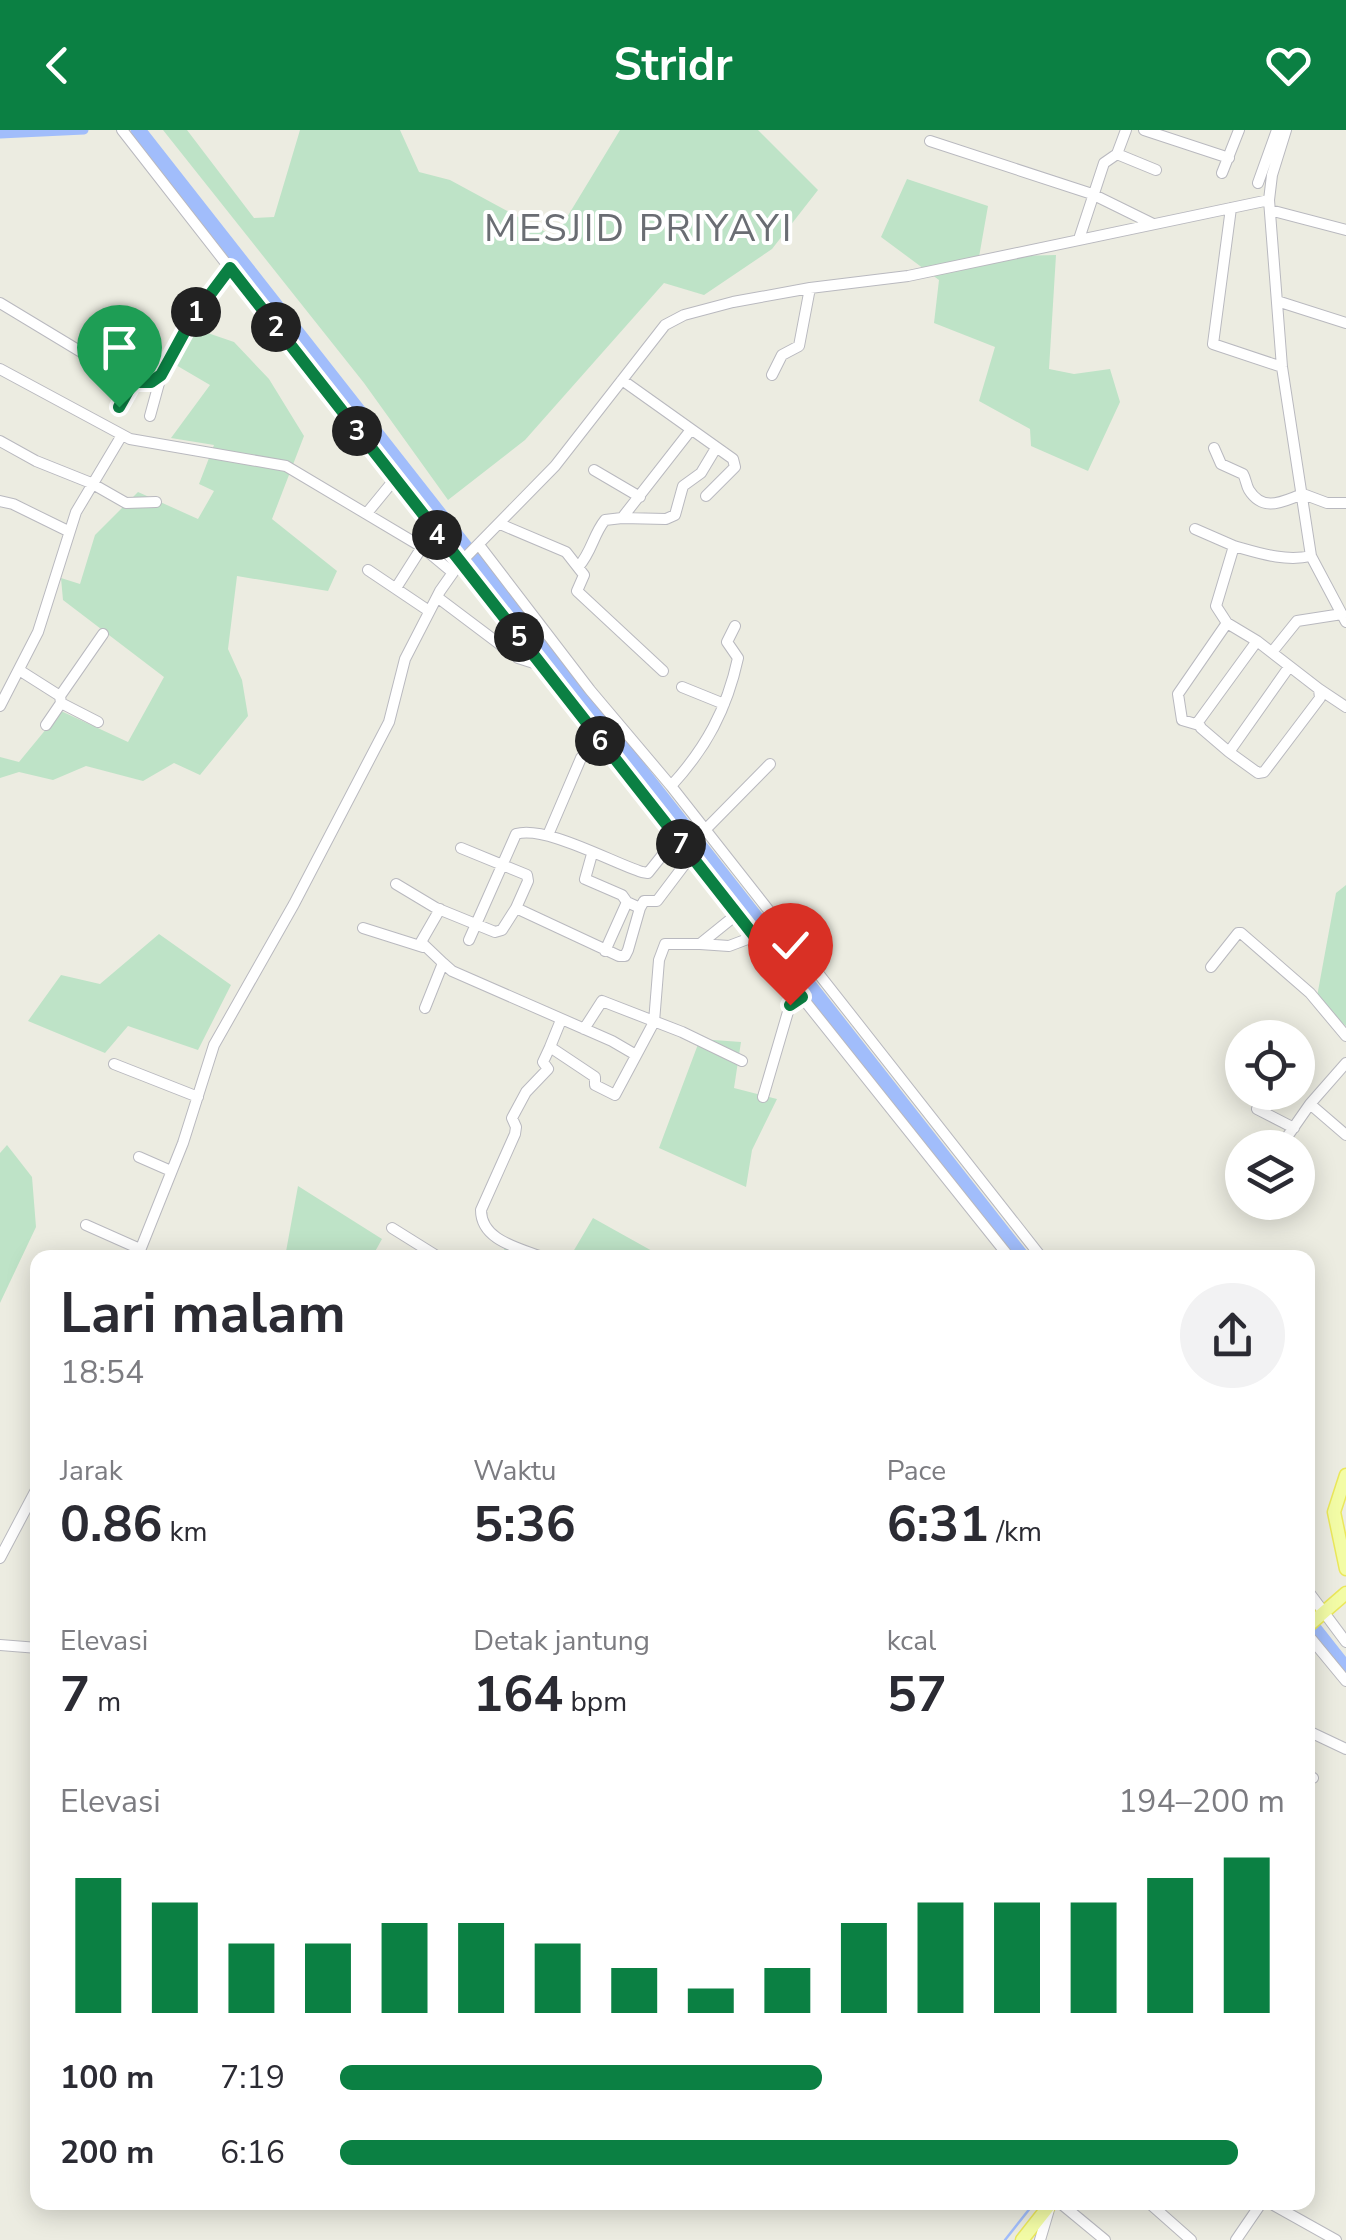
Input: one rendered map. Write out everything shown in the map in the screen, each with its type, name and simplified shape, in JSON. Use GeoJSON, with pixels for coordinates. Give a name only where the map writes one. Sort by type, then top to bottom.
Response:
{"type":"FeatureCollection","features":[{"type":"Feature","properties":{"kind":"main road"},"geometry":{"type":"LineString","coordinates":[[1346,1475],[1334,1512],[1346,1569]]}},
{"type":"Feature","properties":{"kind":"main road"},"geometry":{"type":"LineString","coordinates":[[1317,1619],[1346,1593]]}},
{"type":"Feature","properties":{"kind":"main road"},"geometry":{"type":"LineString","coordinates":[[1022,2240],[1048,2210]]}},
{"type":"Feature","properties":{"kind":"street"},"geometry":{"type":"LineString","coordinates":[[122,130],[458,565],[1004,1250]]}},
{"type":"Feature","properties":{"kind":"street"},"geometry":{"type":"LineString","coordinates":[[1079,239],[1104,163],[1117,154],[1126,130]]}},
{"type":"Feature","properties":{"kind":"street"},"geometry":{"type":"LineString","coordinates":[[1144,130],[1229,158]]}},
{"type":"Feature","properties":{"kind":"street"},"geometry":{"type":"LineString","coordinates":[[1222,173],[1240,130]]}},
{"type":"Feature","properties":{"kind":"street"},"geometry":{"type":"LineString","coordinates":[[1258,183],[1277,130]]}},
{"type":"Feature","properties":{"kind":"street"},"geometry":{"type":"LineString","coordinates":[[1272,652],[1297,621],[1344,618],[1311,556],[1282,367],[1269,205],[1272,175],[1286,130]]}},
{"type":"Feature","properties":{"kind":"street"},"geometry":{"type":"LineString","coordinates":[[930,141],[1092,194],[1153,224]]}},
{"type":"Feature","properties":{"kind":"street"},"geometry":{"type":"LineString","coordinates":[[1117,154],[1156,170]]}},
{"type":"Feature","properties":{"kind":"street"},"geometry":{"type":"LineString","coordinates":[[141,1250],[214,1045],[294,904],[389,722],[405,659],[436,598],[458,565],[555,466],[672,320],[734,302],[908,276],[1231,208],[1269,205],[1346,230]]}},
{"type":"Feature","properties":{"kind":"street"},"geometry":{"type":"LineString","coordinates":[[1231,208],[1213,344],[1282,367]]}},
{"type":"Feature","properties":{"kind":"street"},"geometry":{"type":"LineString","coordinates":[[150,416],[161,375],[191,320],[230,268]]}},
{"type":"Feature","properties":{"kind":"street"},"geometry":{"type":"LineString","coordinates":[[772,375],[782,355],[799,346],[810,288]]}},
{"type":"Feature","properties":{"kind":"street"},"geometry":{"type":"LineString","coordinates":[[1277,302],[1346,323]]}},
{"type":"Feature","properties":{"kind":"street"},"geometry":{"type":"LineString","coordinates":[[0,303],[133,382],[151,382],[161,375]]}},
{"type":"Feature","properties":{"kind":"street"},"geometry":{"type":"LineString","coordinates":[[0,369],[122,435],[286,466],[458,565]]}},
{"type":"Feature","properties":{"kind":"street"},"geometry":{"type":"LineString","coordinates":[[622,380],[736,463],[706,496]]}},
{"type":"Feature","properties":{"kind":"street"},"geometry":{"type":"LineString","coordinates":[[119,407],[133,382]]}},
{"type":"Feature","properties":{"kind":"street"},"geometry":{"type":"LineString","coordinates":[[622,518],[690,430]]}},
{"type":"Feature","properties":{"kind":"street"},"geometry":{"type":"LineString","coordinates":[[0,706],[48,604],[68,531],[91,483],[122,435]]}},
{"type":"Feature","properties":{"kind":"street"},"geometry":{"type":"LineString","coordinates":[[0,441],[126,503],[156,502]]}},
{"type":"Feature","properties":{"kind":"street"},"geometry":{"type":"LineString","coordinates":[[579,566],[590,554],[595,535],[605,520],[666,519],[675,515],[683,486],[701,473],[716,448]]}},
{"type":"Feature","properties":{"kind":"street"},"geometry":{"type":"LineString","coordinates":[[1214,448],[1222,464],[1244,474],[1250,490],[1267,502],[1279,505],[1303,494],[1327,504],[1346,503]]}},
{"type":"Feature","properties":{"kind":"street"},"geometry":{"type":"LineString","coordinates":[[594,470],[640,496]]}},
{"type":"Feature","properties":{"kind":"street"},"geometry":{"type":"LineString","coordinates":[[367,513],[394,480]]}},
{"type":"Feature","properties":{"kind":"street"},"geometry":{"type":"LineString","coordinates":[[0,501],[68,531]]}},
{"type":"Feature","properties":{"kind":"street"},"geometry":{"type":"LineString","coordinates":[[500,524],[566,552],[584,575],[577,591],[664,670]]}},
{"type":"Feature","properties":{"kind":"street"},"geometry":{"type":"LineString","coordinates":[[1195,529],[1269,556],[1311,556]]}},
{"type":"Feature","properties":{"kind":"street"},"geometry":{"type":"LineString","coordinates":[[1234,546],[1216,606],[1227,623],[1258,641],[1346,708]]}},
{"type":"Feature","properties":{"kind":"street"},"geometry":{"type":"LineString","coordinates":[[396,588],[422,547]]}},
{"type":"Feature","properties":{"kind":"street"},"geometry":{"type":"LineString","coordinates":[[478,547],[1036,1250]]}},
{"type":"Feature","properties":{"kind":"street"},"geometry":{"type":"LineString","coordinates":[[368,570],[428,612]]}},
{"type":"Feature","properties":{"kind":"street"},"geometry":{"type":"LineString","coordinates":[[436,598],[508,652],[541,665]]}},
{"type":"Feature","properties":{"kind":"street"},"geometry":{"type":"LineString","coordinates":[[1227,623],[1178,694],[1182,720],[1198,725],[1229,752],[1264,772],[1320,698],[1320,690]]}},
{"type":"Feature","properties":{"kind":"street"},"geometry":{"type":"LineString","coordinates":[[671,786],[704,747],[724,704],[738,658],[727,642],[735,626]]}},
{"type":"Feature","properties":{"kind":"street"},"geometry":{"type":"LineString","coordinates":[[46,725],[103,634]]}},
{"type":"Feature","properties":{"kind":"street"},"geometry":{"type":"LineString","coordinates":[[1198,725],[1258,641]]}},
{"type":"Feature","properties":{"kind":"street"},"geometry":{"type":"LineString","coordinates":[[1229,752],[1289,667]]}},
{"type":"Feature","properties":{"kind":"street"},"geometry":{"type":"LineString","coordinates":[[19,670],[98,722]]}},
{"type":"Feature","properties":{"kind":"street"},"geometry":{"type":"LineString","coordinates":[[682,688],[724,704]]}},
{"type":"Feature","properties":{"kind":"street"},"geometry":{"type":"LineString","coordinates":[[548,834],[581,758],[599,740]]}},
{"type":"Feature","properties":{"kind":"street"},"geometry":{"type":"LineString","coordinates":[[705,830],[770,764]]}},
{"type":"Feature","properties":{"kind":"street"},"geometry":{"type":"LineString","coordinates":[[469,940],[516,834],[548,834],[592,854],[648,872],[676,838]]}},
{"type":"Feature","properties":{"kind":"street"},"geometry":{"type":"LineString","coordinates":[[396,884],[440,910],[498,933],[516,908],[528,878],[461,848]]}},
{"type":"Feature","properties":{"kind":"street"},"geometry":{"type":"LineString","coordinates":[[592,854],[585,880],[622,894],[627,902],[640,908]]}},
{"type":"Feature","properties":{"kind":"street"},"geometry":{"type":"LineString","coordinates":[[516,908],[605,951],[625,956],[644,901],[657,901],[691,856]]}},
{"type":"Feature","properties":{"kind":"street"},"geometry":{"type":"LineString","coordinates":[[605,951],[627,902]]}},
{"type":"Feature","properties":{"kind":"street"},"geometry":{"type":"LineString","coordinates":[[423,946],[422,941],[440,910]]}},
{"type":"Feature","properties":{"kind":"street"},"geometry":{"type":"LineString","coordinates":[[700,944],[736,915]]}},
{"type":"Feature","properties":{"kind":"street"},"geometry":{"type":"LineString","coordinates":[[364,928],[423,946],[452,971],[636,1055]]}},
{"type":"Feature","properties":{"kind":"street"},"geometry":{"type":"LineString","coordinates":[[1211,967],[1235,936],[1241,934],[1310,993],[1346,1036]]}},
{"type":"Feature","properties":{"kind":"street"},"geometry":{"type":"LineString","coordinates":[[550,1047],[595,1077],[595,1085],[613,1095],[654,1022],[659,960],[665,944],[729,946],[753,937]]}},
{"type":"Feature","properties":{"kind":"street"},"geometry":{"type":"LineString","coordinates":[[425,1008],[443,963]]}},
{"type":"Feature","properties":{"kind":"street"},"geometry":{"type":"LineString","coordinates":[[763,1097],[790,1005],[802,997]]}},
{"type":"Feature","properties":{"kind":"street"},"geometry":{"type":"LineString","coordinates":[[584,1030],[602,1000],[742,1061]]}},
{"type":"Feature","properties":{"kind":"street"},"geometry":{"type":"LineString","coordinates":[[525,1250],[492,1236],[481,1220],[481,1210],[515,1134],[512,1118],[526,1092],[548,1069],[543,1060],[561,1020]]}},
{"type":"Feature","properties":{"kind":"street"},"geometry":{"type":"LineString","coordinates":[[1315,1098],[1346,1063]]}},
{"type":"Feature","properties":{"kind":"street"},"geometry":{"type":"LineString","coordinates":[[114,1064],[198,1097]]}},
{"type":"Feature","properties":{"kind":"street"},"geometry":{"type":"LineString","coordinates":[[1315,1108],[1346,1135]]}},
{"type":"Feature","properties":{"kind":"street"},"geometry":{"type":"LineString","coordinates":[[1258,1110],[1291,1133],[1306,1110]]}},
{"type":"Feature","properties":{"kind":"street"},"geometry":{"type":"LineString","coordinates":[[139,1157],[171,1171]]}},
{"type":"Feature","properties":{"kind":"street"},"geometry":{"type":"LineString","coordinates":[[86,1225],[132,1250]]}},
{"type":"Feature","properties":{"kind":"street"},"geometry":{"type":"LineString","coordinates":[[392,1228],[427,1250]]}},
{"type":"Feature","properties":{"kind":"street"},"geometry":{"type":"LineString","coordinates":[[0,1558],[30,1501]]}},
{"type":"Feature","properties":{"kind":"street"},"geometry":{"type":"LineString","coordinates":[[1317,1619],[1346,1642]]}},
{"type":"Feature","properties":{"kind":"street"},"geometry":{"type":"LineString","coordinates":[[1315,1643],[1346,1681]]}},
{"type":"Feature","properties":{"kind":"street"},"geometry":{"type":"LineString","coordinates":[[0,1645],[30,1647]]}},
{"type":"Feature","properties":{"kind":"street"},"geometry":{"type":"LineString","coordinates":[[1315,1737],[1346,1749]]}},
{"type":"Feature","properties":{"kind":"street"},"geometry":{"type":"LineString","coordinates":[[1040,2240],[1051,2210]]}},
{"type":"Feature","properties":{"kind":"street"},"geometry":{"type":"LineString","coordinates":[[1062,2210],[1104,2240]]}},
{"type":"Feature","properties":{"kind":"street"},"geometry":{"type":"LineString","coordinates":[[1157,2210],[1191,2240]]}},
{"type":"Feature","properties":{"kind":"street"},"geometry":{"type":"LineString","coordinates":[[1236,2240],[1259,2210]]}},
{"type":"Feature","properties":{"kind":"street"},"geometry":{"type":"LineString","coordinates":[[1280,2210],[1336,2240]]}},
{"type":"Feature","properties":{"kind":"green space"},"geometry":{"type":"Polygon","coordinates":[[[163,130],[187,130],[254,218],[274,217],[300,130],[400,130],[419,172],[450,180],[555,237],[620,130],[758,130],[818,190],[772,249],[704,295],[664,283],[525,440],[448,500],[364,383],[163,130]]]}},
{"type":"Feature","properties":{"kind":"green space"},"geometry":{"type":"Polygon","coordinates":[[[907,179],[988,206],[979,257],[1056,255],[1049,369],[1074,374],[1110,369],[1120,402],[1088,471],[1031,446],[1030,429],[979,401],[995,347],[934,323],[939,280],[881,237],[907,179]]]}},
{"type":"Feature","properties":{"kind":"green space"},"geometry":{"type":"Polygon","coordinates":[[[196,329],[234,342],[269,379],[304,436],[272,519],[337,571],[328,591],[237,576],[228,649],[242,680],[248,716],[200,775],[174,763],[143,781],[86,766],[53,780],[19,772],[0,778],[0,757],[19,762],[61,711],[128,742],[164,677],[63,600],[61,578],[80,584],[95,535],[138,492],[198,519],[214,491],[199,484],[214,445],[171,438],[210,385],[169,361],[196,329]]]}},
{"type":"Feature","properties":{"kind":"green space"},"geometry":{"type":"Polygon","coordinates":[[[1346,885],[1346,1026],[1316,1002],[1336,893],[1346,885]]]}},
{"type":"Feature","properties":{"kind":"green space"},"geometry":{"type":"Polygon","coordinates":[[[159,934],[231,985],[198,1050],[128,1026],[105,1053],[28,1021],[61,975],[100,984],[159,934]]]}},
{"type":"Feature","properties":{"kind":"green space"},"geometry":{"type":"Polygon","coordinates":[[[700,1039],[741,1042],[734,1088],[777,1099],[752,1150],[746,1187],[659,1148],[700,1039]]]}},
{"type":"Feature","properties":{"kind":"green space"},"geometry":{"type":"Polygon","coordinates":[[[7,1145],[32,1177],[36,1227],[0,1303],[0,1153],[7,1145]]]}},
{"type":"Feature","properties":{"kind":"green space"},"geometry":{"type":"Polygon","coordinates":[[[298,1186],[382,1239],[376,1250],[286,1250],[298,1186]]]}},
{"type":"Feature","properties":{"kind":"green space"},"geometry":{"type":"Polygon","coordinates":[[[593,1218],[650,1250],[574,1250],[593,1218]]]}},
{"type":"Feature","properties":{"kind":"waterway"},"geometry":{"type":"LineString","coordinates":[[0,134],[84,130]]}},
{"type":"Feature","properties":{"kind":"waterway"},"geometry":{"type":"LineString","coordinates":[[138,130],[1017,1250]]}},
{"type":"Feature","properties":{"kind":"waterway"},"geometry":{"type":"LineString","coordinates":[[1315,1630],[1346,1669]]}},
{"type":"Feature","properties":{"kind":"waterway"},"geometry":{"type":"LineString","coordinates":[[1005,2240],[1029,2210]]}},
{"type":"Feature","properties":{"kind":"district","name":"MESJID PRIYAYI"},"geometry":{"type":"Point","coordinates":[639,228]}},
{"type":"Feature","properties":{"kind":"route"},"geometry":{"type":"LineString","coordinates":[[119,407],[133,382],[151,382],[161,375],[191,320],[230,268],[802,997],[790,1005]]}}]}
